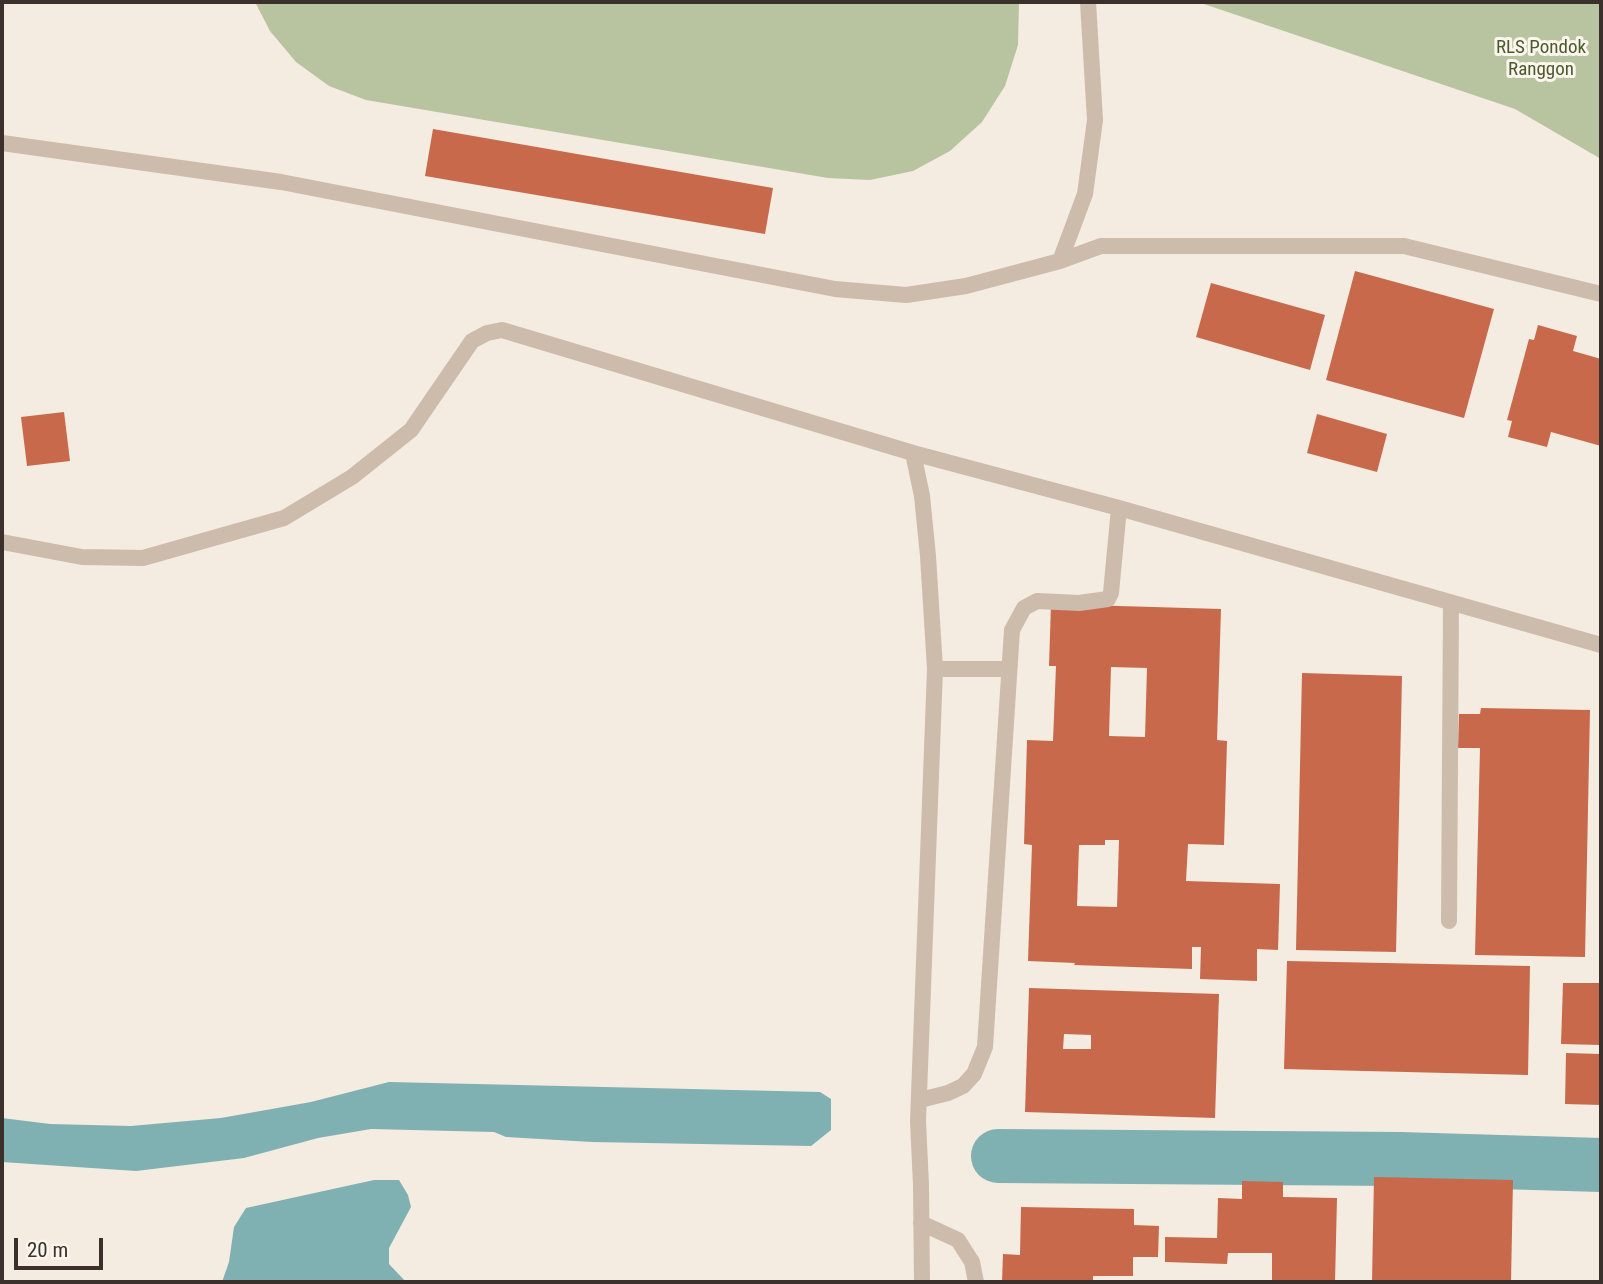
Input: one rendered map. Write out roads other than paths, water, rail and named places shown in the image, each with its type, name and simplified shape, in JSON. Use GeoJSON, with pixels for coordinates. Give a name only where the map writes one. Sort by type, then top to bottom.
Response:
{"type":"FeatureCollection","features":[{"type":"Feature","properties":{"kind":"lane"},"geometry":{"type":"LineString","coordinates":[[1060,261],[1085,194],[1096,120],[1088,2]]}},
{"type":"Feature","properties":{"kind":"lane"},"geometry":{"type":"LineString","coordinates":[[2,143],[281,182],[835,289],[906,295],[966,286],[1060,261],[1101,246],[1404,246],[1601,294]]}},
{"type":"Feature","properties":{"kind":"lane"},"geometry":{"type":"LineString","coordinates":[[2,542],[82,557],[143,558],[284,518],[352,477],[411,430],[472,341],[486,333],[502,330],[913,453],[1119,508],[1601,645]]}},
{"type":"Feature","properties":{"kind":"lane"},"geometry":{"type":"LineString","coordinates":[[913,453],[926,532],[935,669],[918,1121],[922,1185],[922,1282]]}},
{"type":"Feature","properties":{"kind":"lane"},"geometry":{"type":"LineString","coordinates":[[920,1100],[963,1086],[974,1074],[985,1047],[1012,630],[1024,608],[1037,601],[1079,603],[1108,599],[1111,593],[1119,508]]}},
{"type":"Feature","properties":{"kind":"lane"},"geometry":{"type":"LineString","coordinates":[[1449,921],[1451,603]]}},
{"type":"Feature","properties":{"kind":"lane"},"geometry":{"type":"LineString","coordinates":[[935,669],[1009,669]]}},
{"type":"Feature","properties":{"kind":"lane"},"geometry":{"type":"LineString","coordinates":[[922,1223],[958,1240],[972,1262],[976,1282]]}},
{"type":"Feature","properties":{"kind":"water"},"geometry":{"type":"Polygon","coordinates":[[[389,1082],[820,1092],[831,1099],[831,1130],[811,1146],[592,1142],[506,1137],[494,1132],[371,1129],[318,1138],[244,1158],[136,1171],[2,1162],[2,1118],[50,1124],[131,1126],[221,1118],[311,1102],[389,1082]]]}},
{"type":"Feature","properties":{"kind":"water"},"geometry":{"type":"Polygon","coordinates":[[[374,1180],[399,1180],[408,1195],[411,1207],[389,1248],[389,1264],[406,1282],[222,1282],[229,1262],[234,1227],[246,1208],[374,1180]]]}},
{"type":"Feature","properties":{"kind":"waterway"},"geometry":{"type":"LineString","coordinates":[[998,1156],[1399,1159],[1601,1165]]}},
{"type":"Feature","properties":{"kind":"park label","name":"RLS Pondok Ranggon"},"geometry":{"type":"Point","coordinates":[1541,59]}}]}
